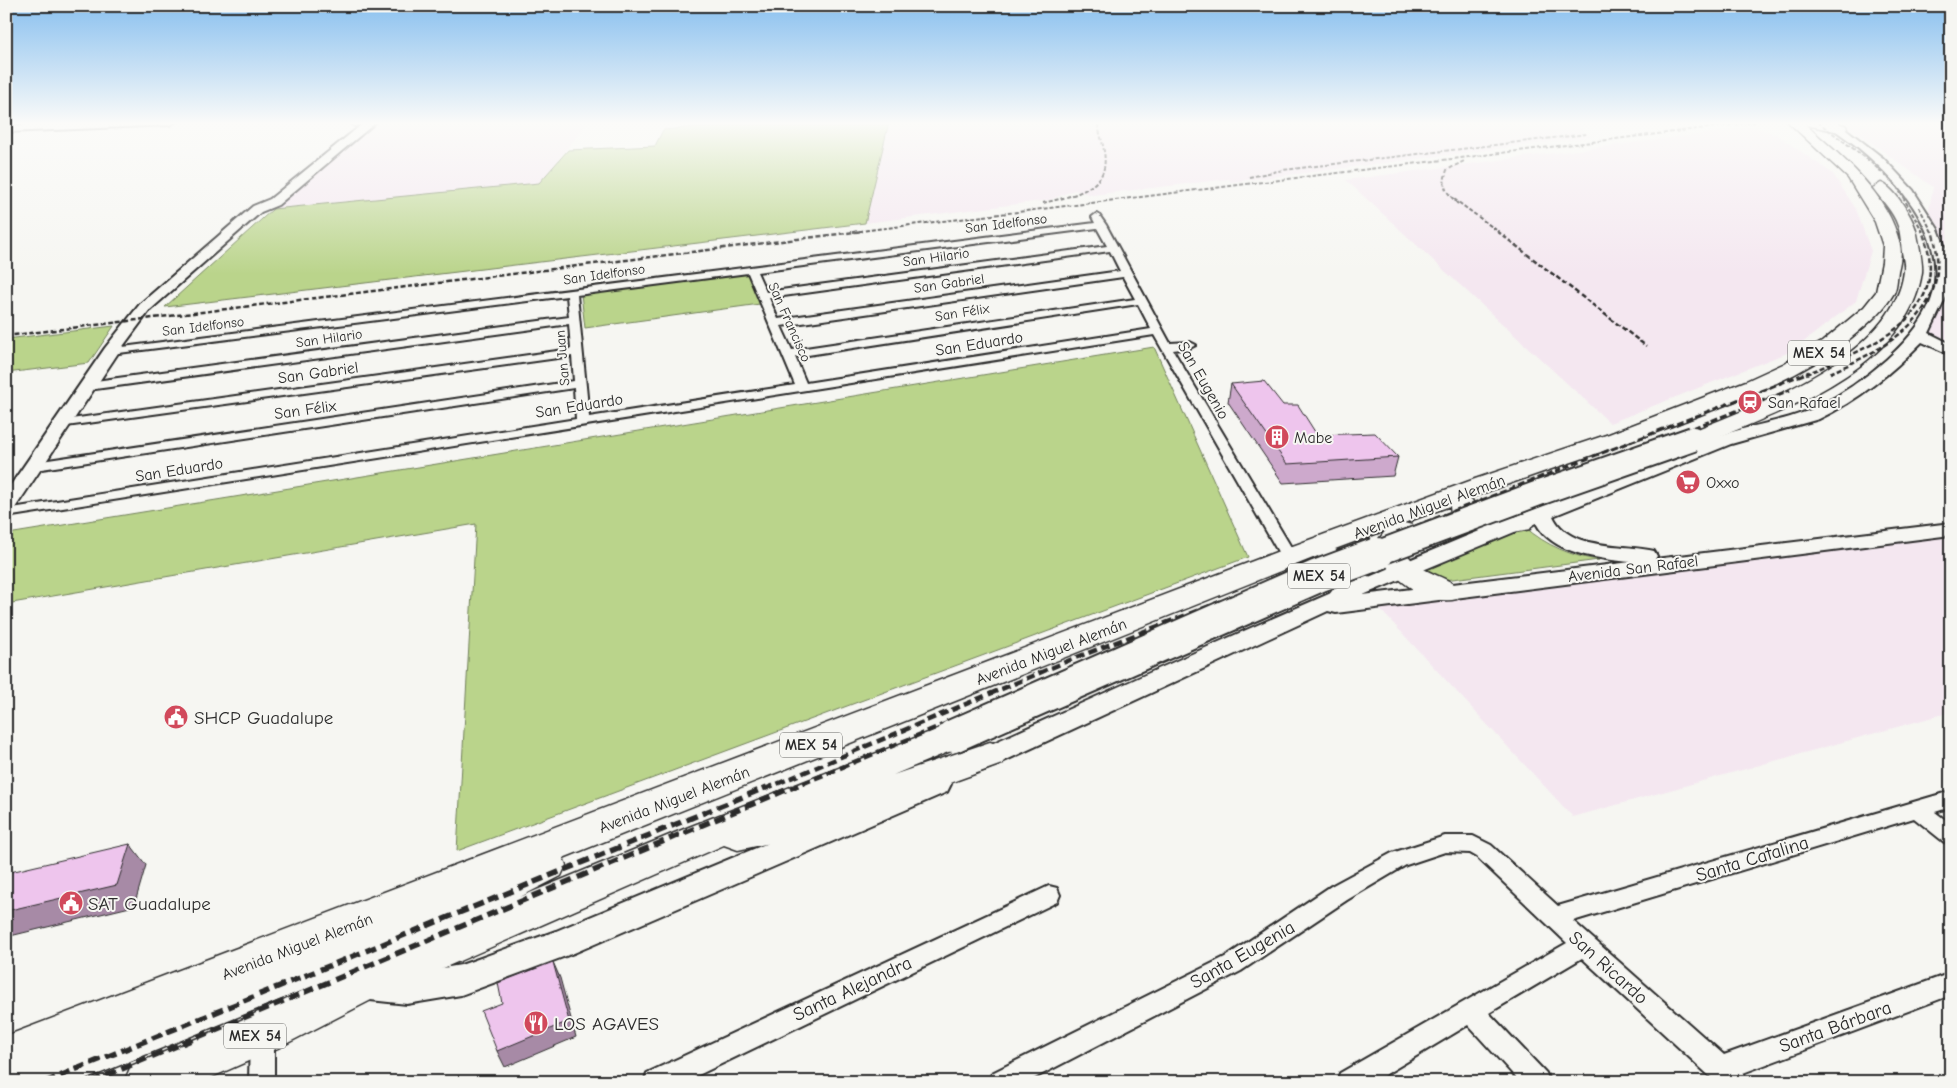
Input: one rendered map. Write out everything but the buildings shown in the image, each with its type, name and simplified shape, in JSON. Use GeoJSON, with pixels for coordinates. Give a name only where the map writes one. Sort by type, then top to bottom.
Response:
{"type":"FeatureCollection","features":[{"type":"Feature","properties":{"kind":"highway"},"geometry":{"type":"LineString","coordinates":[[1835,173],[1883,222]]}},
{"type":"Feature","properties":{"kind":"highway","name":"Avenida Miguel Alemán"},"geometry":{"type":"LineString","coordinates":[[6,1058],[1289,558],[1484,484],[1617,439],[1754,386],[1792,369],[1829,346],[1871,311],[1885,292],[1889,277],[1892,246],[1883,222],[1864,189],[1851,173]]}},
{"type":"Feature","properties":{"kind":"highway","name":"Avenida Miguel Alemán"},"geometry":{"type":"LineString","coordinates":[[147,1082],[262,1033],[360,984],[702,838],[953,736],[1318,576],[1539,493],[1694,439],[1761,412],[1813,387],[1866,352],[1889,326],[1911,286],[1914,268],[1908,228],[1897,208],[1868,173]]}},
{"type":"Feature","properties":{"kind":"highway"},"geometry":{"type":"LineString","coordinates":[[1724,440],[1761,412]]}},
{"type":"Feature","properties":{"kind":"highway"},"geometry":{"type":"LineString","coordinates":[[1446,592],[1419,580],[1404,570],[1390,552],[1388,546],[1391,539],[1398,533],[1431,517],[1591,454],[1617,439]]}},
{"type":"Feature","properties":{"kind":"highway"},"geometry":{"type":"LineString","coordinates":[[1464,504],[1464,513],[1476,523],[1492,525],[1531,518]]}},
{"type":"Feature","properties":{"kind":"highway"},"geometry":{"type":"LineString","coordinates":[[1289,558],[1322,555],[1347,564],[1356,577],[1344,595]]}},
{"type":"Feature","properties":{"kind":"highway"},"geometry":{"type":"LineString","coordinates":[[702,838],[754,834],[779,828],[990,755]]}},
{"type":"Feature","properties":{"kind":"highway"},"geometry":{"type":"LineString","coordinates":[[22,1082],[464,906],[707,786]]}},
{"type":"Feature","properties":{"kind":"street"},"geometry":{"type":"LineString","coordinates":[[257,208],[254,203],[292,173]]}},
{"type":"Feature","properties":{"kind":"street"},"geometry":{"type":"LineString","coordinates":[[6,507],[112,351],[151,301],[257,208],[274,202],[309,173]]}},
{"type":"Feature","properties":{"kind":"street"},"geometry":{"type":"LineString","coordinates":[[360,984],[407,989],[438,985],[461,980],[563,943],[894,805],[944,781],[990,755],[1344,595],[1724,440],[1813,415],[1826,409],[1878,376],[1920,335],[1941,293],[1939,248],[1931,228],[1903,186],[1891,173]]}},
{"type":"Feature","properties":{"kind":"street","name":"San Idelfonso"},"geometry":{"type":"LineString","coordinates":[[112,351],[751,269],[1098,220]]}},
{"type":"Feature","properties":{"kind":"street","name":"San Eugenio"},"geometry":{"type":"LineString","coordinates":[[1098,220],[1140,301],[1289,558]]}},
{"type":"Feature","properties":{"kind":"street","name":"San Hilario"},"geometry":{"type":"LineString","coordinates":[[762,296],[1113,248]]}},
{"type":"Feature","properties":{"kind":"street","name":"San Francisco"},"geometry":{"type":"LineString","coordinates":[[751,269],[776,323],[802,387]]}},
{"type":"Feature","properties":{"kind":"street","name":"San Gabriel"},"geometry":{"type":"LineString","coordinates":[[776,323],[1127,273]]}},
{"type":"Feature","properties":{"kind":"street"},"geometry":{"type":"LineString","coordinates":[[528,284],[532,298]]}},
{"type":"Feature","properties":{"kind":"street","name":"San Juan"},"geometry":{"type":"LineString","coordinates":[[572,292],[583,421]]}},
{"type":"Feature","properties":{"kind":"street","name":"San Félix"},"geometry":{"type":"LineString","coordinates":[[788,354],[1140,301]]}},
{"type":"Feature","properties":{"kind":"street","name":"San Hilario"},"geometry":{"type":"LineString","coordinates":[[88,386],[573,320]]}},
{"type":"Feature","properties":{"kind":"street","name":"San Eduardo"},"geometry":{"type":"LineString","coordinates":[[6,513],[1157,331]]}},
{"type":"Feature","properties":{"kind":"street"},"geometry":{"type":"LineString","coordinates":[[1920,335],[1951,350]]}},
{"type":"Feature","properties":{"kind":"street"},"geometry":{"type":"LineString","coordinates":[[1166,347],[1190,345]]}},
{"type":"Feature","properties":{"kind":"street","name":"San Gabriel"},"geometry":{"type":"LineString","coordinates":[[64,424],[576,352]]}},
{"type":"Feature","properties":{"kind":"street","name":"San Félix"},"geometry":{"type":"LineString","coordinates":[[35,466],[579,384]]}},
{"type":"Feature","properties":{"kind":"street","name":"Avenida San Rafael"},"geometry":{"type":"LineString","coordinates":[[1531,518],[1567,540],[1596,551],[1634,556],[1670,555],[1951,520]]}},
{"type":"Feature","properties":{"kind":"street","name":"Avenida San Rafael"},"geometry":{"type":"LineString","coordinates":[[1315,608],[1951,529]]}},
{"type":"Feature","properties":{"kind":"street","name":"Santa Catalina"},"geometry":{"type":"LineString","coordinates":[[1554,917],[1951,799]]}},
{"type":"Feature","properties":{"kind":"street"},"geometry":{"type":"LineString","coordinates":[[1917,809],[1951,836]]}},
{"type":"Feature","properties":{"kind":"street","name":"Santa Eugenia"},"geometry":{"type":"LineString","coordinates":[[1001,1082],[1233,964],[1339,893],[1399,859],[1445,844],[1472,845],[1484,851]]}},
{"type":"Feature","properties":{"kind":"street","name":"San Ricardo"},"geometry":{"type":"LineString","coordinates":[[1484,851],[1584,945],[1728,1075]]}},
{"type":"Feature","properties":{"kind":"street","name":"Santa Alejandra"},"geometry":{"type":"LineString","coordinates":[[656,1082],[1049,895]]}},
{"type":"Feature","properties":{"kind":"street"},"geometry":{"type":"LineString","coordinates":[[1357,1080],[1470,1010],[1584,945]]}},
{"type":"Feature","properties":{"kind":"street","name":"Santa Bárbara"},"geometry":{"type":"LineString","coordinates":[[1728,1075],[1951,984]]}},
{"type":"Feature","properties":{"kind":"street"},"geometry":{"type":"LineString","coordinates":[[1470,1010],[1536,1082]]}},
{"type":"Feature","properties":{"kind":"street"},"geometry":{"type":"LineString","coordinates":[[261,1082],[262,1033]]}},
{"type":"Feature","properties":{"kind":"shaded area"},"geometry":{"type":"Polygon","coordinates":[[[315,173],[548,173],[540,183],[273,209],[315,173]]]}},
{"type":"Feature","properties":{"kind":"shaded area"},"geometry":{"type":"Polygon","coordinates":[[[877,173],[1305,173],[1231,182],[1229,179],[1092,195],[1074,190],[1050,200],[865,223],[877,173]]]}},
{"type":"Feature","properties":{"kind":"shaded area"},"geometry":{"type":"Polygon","coordinates":[[[1402,173],[1831,173],[1856,209],[1871,251],[1856,301],[1792,351],[1610,423],[1346,180],[1402,173]]]}},
{"type":"Feature","properties":{"kind":"shaded area"},"geometry":{"type":"Polygon","coordinates":[[[1913,173],[1951,173],[1951,284],[1929,210],[1933,187],[1913,173]]]}},
{"type":"Feature","properties":{"kind":"shaded area"},"geometry":{"type":"Polygon","coordinates":[[[1951,291],[1951,344],[1928,333],[1951,291]]]}},
{"type":"Feature","properties":{"kind":"shaded area"},"geometry":{"type":"Polygon","coordinates":[[[1951,536],[1951,712],[1573,817],[1377,606],[1951,536]]]}},
{"type":"Feature","properties":{"kind":"green space"},"geometry":{"type":"Polygon","coordinates":[[[548,173],[877,173],[865,223],[165,307],[273,209],[539,183],[548,173]]]}},
{"type":"Feature","properties":{"kind":"green space"},"geometry":{"type":"Polygon","coordinates":[[[742,272],[748,273],[760,304],[585,328],[581,294],[742,272]]]}},
{"type":"Feature","properties":{"kind":"green space"},"geometry":{"type":"Polygon","coordinates":[[[114,326],[89,363],[6,373],[6,339],[114,326]]]}},
{"type":"Feature","properties":{"kind":"green space"},"geometry":{"type":"Polygon","coordinates":[[[1154,347],[1248,557],[457,851],[476,524],[6,604],[6,537],[8,534],[1154,347]]]}},
{"type":"Feature","properties":{"kind":"green space"},"geometry":{"type":"Polygon","coordinates":[[[1525,527],[1550,545],[1569,553],[1599,560],[1445,580],[1418,570],[1525,527]]]}},
{"type":"Feature","properties":{"kind":"railway"},"geometry":{"type":"LineString","coordinates":[[1043,203],[1079,193],[1095,183],[1102,173]]}},
{"type":"Feature","properties":{"kind":"railway"},"geometry":{"type":"LineString","coordinates":[[1249,177],[1270,173]]}},
{"type":"Feature","properties":{"kind":"railway"},"geometry":{"type":"LineString","coordinates":[[853,232],[1339,173]]}},
{"type":"Feature","properties":{"kind":"railway"},"geometry":{"type":"LineString","coordinates":[[1446,173],[1444,181],[1446,189],[1458,204]]}},
{"type":"Feature","properties":{"kind":"railway"},"geometry":{"type":"LineString","coordinates":[[1882,173],[1896,185],[1923,232]]}},
{"type":"Feature","properties":{"kind":"railway"},"geometry":{"type":"LineString","coordinates":[[1454,199],[1499,232]]}},
{"type":"Feature","properties":{"kind":"railway"},"geometry":{"type":"LineString","coordinates":[[1919,207],[1932,232]]}},
{"type":"Feature","properties":{"kind":"railway"},"geometry":{"type":"LineString","coordinates":[[6,336],[863,231]]}},
{"type":"Feature","properties":{"kind":"railway"},"geometry":{"type":"LineString","coordinates":[[1497,231],[1646,346]]}},
{"type":"Feature","properties":{"kind":"railway"},"geometry":{"type":"LineString","coordinates":[[1806,374],[1855,353],[1879,340],[1900,325],[1917,307],[1927,286],[1930,261],[1922,231]]}},
{"type":"Feature","properties":{"kind":"railway"},"geometry":{"type":"LineString","coordinates":[[1830,373],[1875,351],[1895,337],[1913,322],[1927,304],[1935,283],[1937,259],[1932,231]]}},
{"type":"Feature","properties":{"kind":"railway"},"geometry":{"type":"LineString","coordinates":[[1341,555],[1809,372]]}},
{"type":"Feature","properties":{"kind":"railway"},"geometry":{"type":"LineString","coordinates":[[1367,555],[1790,390]]}},
{"type":"Feature","properties":{"kind":"railway"},"geometry":{"type":"LineString","coordinates":[[765,789],[1070,660],[1344,554]]}},
{"type":"Feature","properties":{"kind":"railway"},"geometry":{"type":"LineString","coordinates":[[790,789],[1078,668],[1370,554]]}},
{"type":"Feature","properties":{"kind":"railway"},"geometry":{"type":"LineString","coordinates":[[45,1082],[767,787]]}},
{"type":"Feature","properties":{"kind":"railway"},"geometry":{"type":"LineString","coordinates":[[91,1082],[793,787]]}},
{"type":"Feature","properties":{"kind":"place","name":"San Rafael"},"geometry":{"type":"Point","coordinates":[1750,402]}},
{"type":"Feature","properties":{"kind":"place","name":"Mabe"},"geometry":{"type":"Point","coordinates":[1277,437]}},
{"type":"Feature","properties":{"kind":"place","name":"Oxxo"},"geometry":{"type":"Point","coordinates":[1688,482]}},
{"type":"Feature","properties":{"kind":"place","name":"SHCP Guadalupe"},"geometry":{"type":"Point","coordinates":[176,717]}},
{"type":"Feature","properties":{"kind":"place","name":"SAT Guadalupe"},"geometry":{"type":"Point","coordinates":[71,903]}},
{"type":"Feature","properties":{"kind":"place","name":"LOS AGAVES"},"geometry":{"type":"Point","coordinates":[536,1023]}}]}
